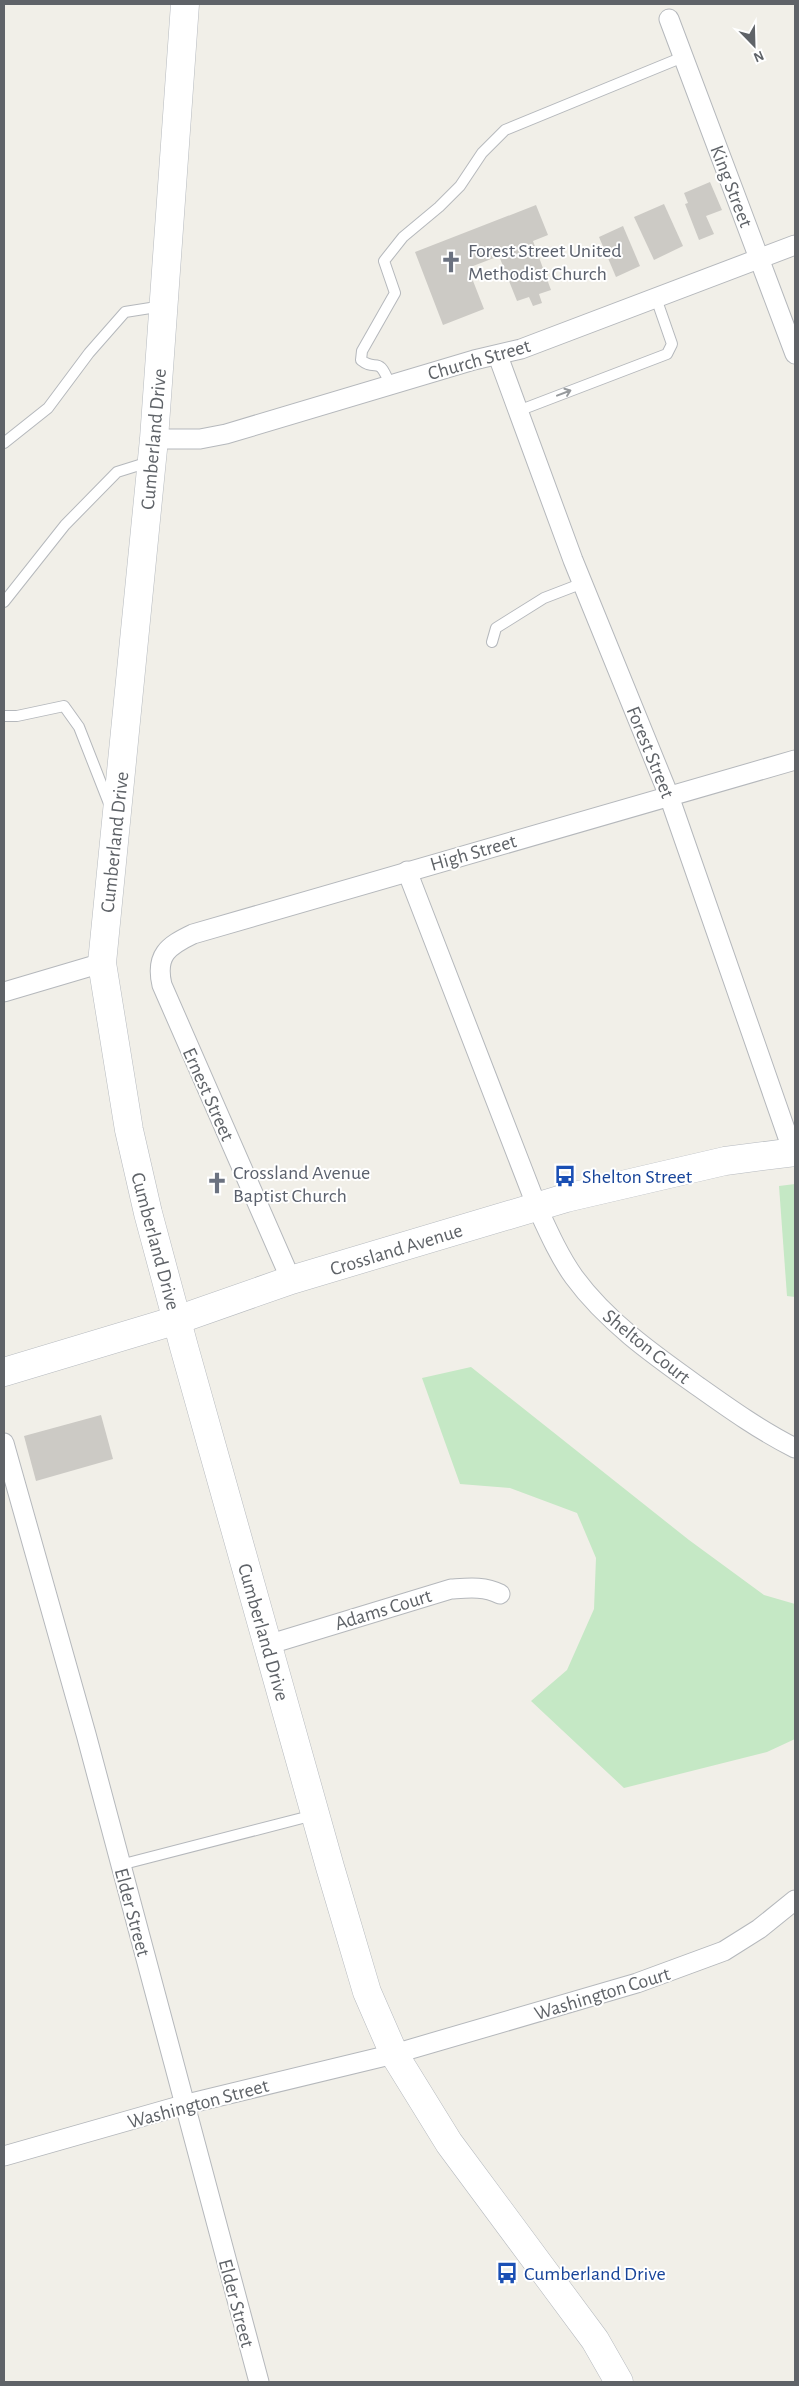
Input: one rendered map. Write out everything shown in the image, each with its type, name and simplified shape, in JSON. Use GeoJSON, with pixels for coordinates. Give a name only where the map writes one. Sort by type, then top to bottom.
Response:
{"type":"FeatureCollection","features":[{"type":"Feature","properties":{"kind":"main road","name":"Cumberland Drive"},"geometry":{"type":"LineString","coordinates":[[185,4],[153,450],[102,963],[129,1130],[148,1213],[177,1320],[315,1815],[367,1992],[394,2054],[449,2143],[596,2340],[619,2382]]}},
{"type":"Feature","properties":{"kind":"main road","name":"Crossland Avenue"},"geometry":{"type":"LineString","coordinates":[[4,1372],[177,1320],[291,1280],[537,1206],[724,1161],[794,1152]]}},
{"type":"Feature","properties":{"kind":"street","name":"King Street"},"geometry":{"type":"LineString","coordinates":[[669,19],[795,354]]}},
{"type":"Feature","properties":{"kind":"street","name":"Church Street"},"geometry":{"type":"LineString","coordinates":[[153,450],[226,434],[474,360],[498,356],[521,349],[795,245]]}},
{"type":"Feature","properties":{"kind":"street","name":"Forest Street"},"geometry":{"type":"LineString","coordinates":[[498,356],[583,583],[669,796],[794,1152]]}},
{"type":"Feature","properties":{"kind":"street","name":"High Street"},"geometry":{"type":"LineString","coordinates":[[161,961],[168,949],[193,934],[795,760]]}},
{"type":"Feature","properties":{"kind":"street"},"geometry":{"type":"LineString","coordinates":[[407,872],[537,1206]]}},
{"type":"Feature","properties":{"kind":"street","name":"Ernest Street"},"geometry":{"type":"LineString","coordinates":[[161,961],[159,973],[169,1002],[291,1280]]}},
{"type":"Feature","properties":{"kind":"street"},"geometry":{"type":"LineString","coordinates":[[4,992],[102,963]]}},
{"type":"Feature","properties":{"kind":"street","name":"Shelton Court"},"geometry":{"type":"LineString","coordinates":[[537,1206],[563,1260],[574,1278],[596,1304],[665,1363],[731,1410],[795,1448]]}},
{"type":"Feature","properties":{"kind":"street","name":"Elder Street"},"geometry":{"type":"LineString","coordinates":[[4,1443],[86,1734],[183,2105],[259,2382]]}},
{"type":"Feature","properties":{"kind":"street","name":"Adams Court"},"geometry":{"type":"LineString","coordinates":[[267,1645],[451,1589],[470,1587],[490,1589],[500,1594]]}},
{"type":"Feature","properties":{"kind":"street","name":"Washington Court"},"geometry":{"type":"LineString","coordinates":[[394,2054],[682,1968],[724,1951],[759,1929],[795,1900]]}},
{"type":"Feature","properties":{"kind":"street","name":"Washington Street"},"geometry":{"type":"LineString","coordinates":[[4,2156],[183,2105],[394,2054]]}},
{"type":"Feature","properties":{"kind":"lane"},"geometry":{"type":"LineString","coordinates":[[390,385],[382,367],[365,363],[361,360],[362,352],[395,293],[384,261],[394,247],[460,186],[482,153],[505,130],[683,57]]}},
{"type":"Feature","properties":{"kind":"lane"},"geometry":{"type":"LineString","coordinates":[[518,411],[667,354],[672,344],[656,298]]}},
{"type":"Feature","properties":{"kind":"lane"},"geometry":{"type":"LineString","coordinates":[[4,443],[48,408],[89,353],[125,312],[164,306]]}},
{"type":"Feature","properties":{"kind":"lane"},"geometry":{"type":"LineString","coordinates":[[4,602],[64,525],[117,472],[153,450]]}},
{"type":"Feature","properties":{"kind":"lane"},"geometry":{"type":"LineString","coordinates":[[492,642],[496,628],[544,598],[583,583]]}},
{"type":"Feature","properties":{"kind":"lane"},"geometry":{"type":"LineString","coordinates":[[4,716],[17,716],[64,706],[79,727],[116,821]]}},
{"type":"Feature","properties":{"kind":"lane"},"geometry":{"type":"LineString","coordinates":[[120,1865],[315,1815]]}},
{"type":"Feature","properties":{"kind":"green space"},"geometry":{"type":"Polygon","coordinates":[[[795,1184],[795,1297],[787,1296],[779,1186],[795,1184]]]}},
{"type":"Feature","properties":{"kind":"green space"},"geometry":{"type":"Polygon","coordinates":[[[471,1367],[689,1540],[764,1595],[795,1604],[795,1739],[767,1752],[624,1788],[531,1701],[567,1670],[594,1609],[596,1558],[577,1513],[510,1488],[460,1484],[422,1378],[471,1367]]]}},
{"type":"Feature","properties":{"kind":"building"},"geometry":{"type":"Polygon","coordinates":[[[710,182],[722,210],[706,216],[714,234],[699,240],[685,204],[688,203],[684,193],[710,182]]]}},
{"type":"Feature","properties":{"kind":"building"},"geometry":{"type":"Polygon","coordinates":[[[664,204],[683,246],[654,260],[634,217],[664,204]]]}},
{"type":"Feature","properties":{"kind":"building","name":"Forest Street United Methodist Church"},"geometry":{"type":"Polygon","coordinates":[[[536,205],[548,235],[533,241],[551,290],[539,294],[542,303],[533,306],[529,297],[517,301],[499,256],[468,268],[484,309],[443,325],[415,252],[536,205]]]}},
{"type":"Feature","properties":{"kind":"building"},"geometry":{"type":"Polygon","coordinates":[[[623,226],[640,266],[616,277],[599,237],[623,226]]]}},
{"type":"Feature","properties":{"kind":"building"},"geometry":{"type":"Polygon","coordinates":[[[101,1415],[113,1459],[36,1481],[24,1436],[101,1415]]]}},
{"type":"Feature","properties":{"kind":"place","name":"Forest Street United Methodist Church"},"geometry":{"type":"Point","coordinates":[451,262]}},
{"type":"Feature","properties":{"kind":"place","name":"Shelton Street"},"geometry":{"type":"Point","coordinates":[565,1176]}},
{"type":"Feature","properties":{"kind":"place","name":"Crossland Avenue Baptist Church"},"geometry":{"type":"Point","coordinates":[217,1183]}},
{"type":"Feature","properties":{"kind":"place","name":"Cumberland Drive"},"geometry":{"type":"Point","coordinates":[507,2273]}}]}
